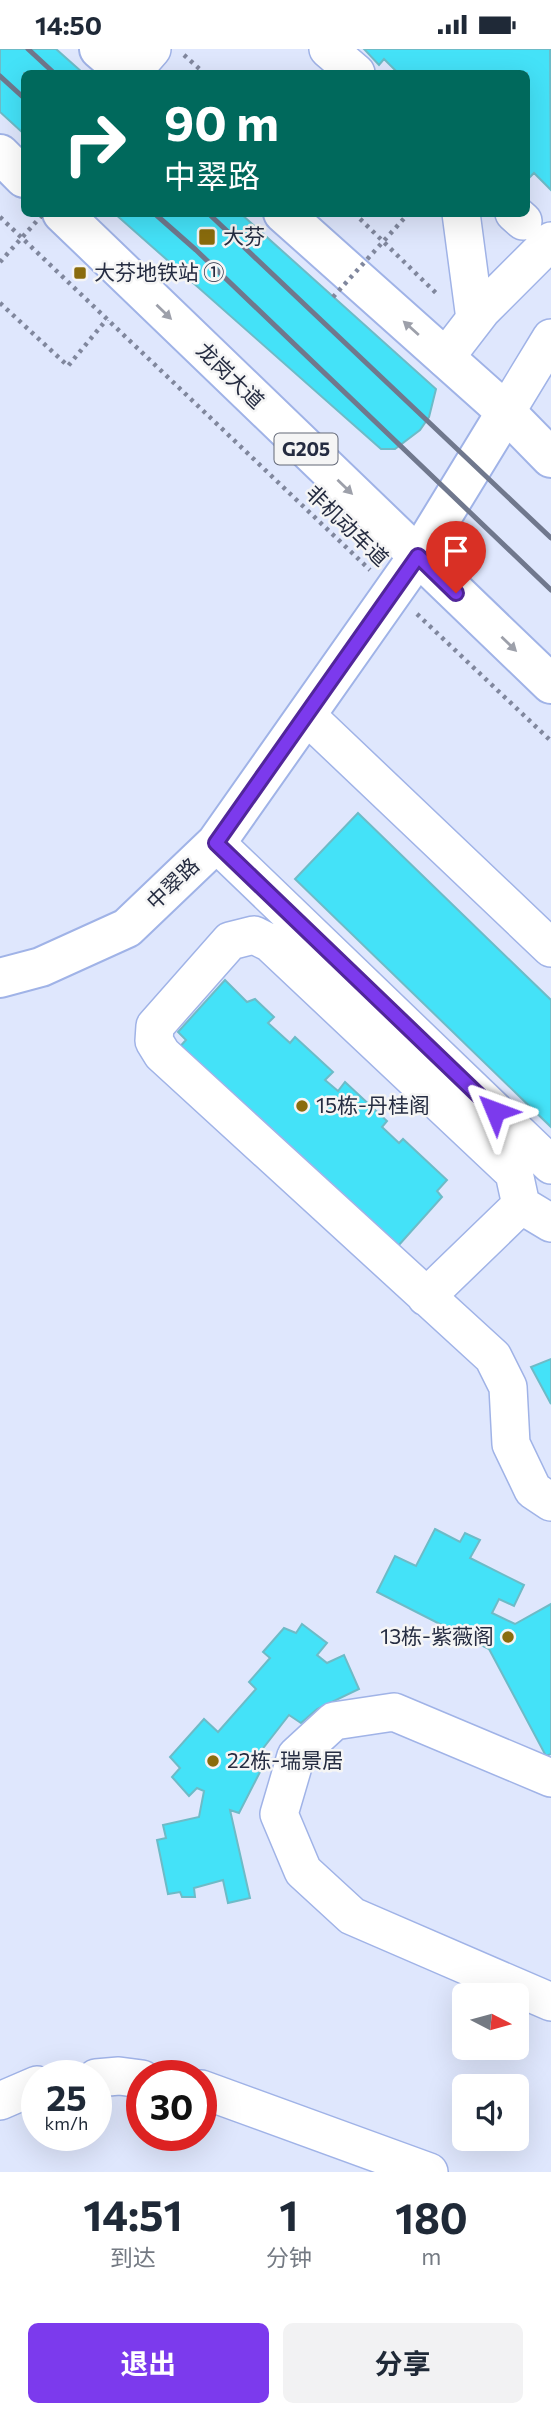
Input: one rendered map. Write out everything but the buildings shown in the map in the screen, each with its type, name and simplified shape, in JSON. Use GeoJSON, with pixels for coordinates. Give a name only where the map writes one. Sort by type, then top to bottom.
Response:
{"type":"FeatureCollection","features":[{"type":"Feature","properties":{"kind":"main road"},"geometry":{"type":"LineString","coordinates":[[99,49],[125,70]]}},
{"type":"Feature","properties":{"kind":"main road"},"geometry":{"type":"LineString","coordinates":[[0,154],[21,175]]}},
{"type":"Feature","properties":{"kind":"main road","name":"龙岗大道"},"geometry":{"type":"LineString","coordinates":[[66,217],[551,684]]}},
{"type":"Feature","properties":{"kind":"main road"},"geometry":{"type":"LineString","coordinates":[[287,217],[506,412],[551,458]]}},
{"type":"Feature","properties":{"kind":"main road","name":"中翠路"},"geometry":{"type":"LineString","coordinates":[[0,978],[41,967],[127,928],[216,843],[418,556],[506,412]]}},
{"type":"Feature","properties":{"kind":"street"},"geometry":{"type":"LineString","coordinates":[[132,70],[152,49]]}},
{"type":"Feature","properties":{"kind":"street"},"geometry":{"type":"LineString","coordinates":[[328,49],[352,70]]}},
{"type":"Feature","properties":{"kind":"street"},"geometry":{"type":"LineString","coordinates":[[462,217],[475,320]]}},
{"type":"Feature","properties":{"kind":"street"},"geometry":{"type":"LineString","coordinates":[[444,358],[475,320],[529,225]]}},
{"type":"Feature","properties":{"kind":"street"},"geometry":{"type":"LineString","coordinates":[[506,412],[551,338]]}},
{"type":"Feature","properties":{"kind":"street"},"geometry":{"type":"LineString","coordinates":[[306,715],[551,947]]}},
{"type":"Feature","properties":{"kind":"street"},"geometry":{"type":"LineString","coordinates":[[216,843],[551,1165]]}},
{"type":"Feature","properties":{"kind":"street"},"geometry":{"type":"LineString","coordinates":[[426,1297],[536,1214],[514,1173],[270,943],[254,935],[230,941],[155,1026],[154,1041],[162,1054],[426,1297],[492,1357],[508,1387],[511,1444],[533,1490],[551,1502]]}},
{"type":"Feature","properties":{"kind":"street"},"geometry":{"type":"LineString","coordinates":[[551,1777],[394,1712],[334,1721],[296,1756],[279,1814],[303,1871],[352,1916],[551,2002]]}},
{"type":"Feature","properties":{"kind":"street"},"geometry":{"type":"LineString","coordinates":[[0,2101],[21,2092]]}},
{"type":"Feature","properties":{"kind":"street"},"geometry":{"type":"LineString","coordinates":[[217,2095],[429,2172]]}},
{"type":"Feature","properties":{"kind":"path"},"geometry":{"type":"LineString","coordinates":[[178,49],[201,70]]}},
{"type":"Feature","properties":{"kind":"path","name":"非机动车道"},"geometry":{"type":"LineString","coordinates":[[0,217],[551,741]]}},
{"type":"Feature","properties":{"kind":"path"},"geometry":{"type":"LineString","coordinates":[[0,262],[40,217]]}},
{"type":"Feature","properties":{"kind":"path"},"geometry":{"type":"LineString","coordinates":[[333,297],[405,217]]}},
{"type":"Feature","properties":{"kind":"path"},"geometry":{"type":"LineString","coordinates":[[0,303],[68,366],[107,319]]}},
{"type":"Feature","properties":{"kind":"railway"},"geometry":{"type":"LineString","coordinates":[[28,49],[51,70]]}},
{"type":"Feature","properties":{"kind":"railway"},"geometry":{"type":"LineString","coordinates":[[0,76],[21,95]]}},
{"type":"Feature","properties":{"kind":"railway"},"geometry":{"type":"LineString","coordinates":[[159,217],[551,590]]}},
{"type":"Feature","properties":{"kind":"railway"},"geometry":{"type":"LineString","coordinates":[[212,217],[551,538]]}},
{"type":"Feature","properties":{"kind":"place","name":"大芬"},"geometry":{"type":"Point","coordinates":[207,237]}},
{"type":"Feature","properties":{"kind":"place","name":"大芬地铁站 ①"},"geometry":{"type":"Point","coordinates":[80,273]}},
{"type":"Feature","properties":{"kind":"place","name":"15栋-丹桂阁"},"geometry":{"type":"Point","coordinates":[302,1106]}},
{"type":"Feature","properties":{"kind":"place","name":"13栋-紫薇阁"},"geometry":{"type":"Point","coordinates":[508,1637]}},
{"type":"Feature","properties":{"kind":"place","name":"22栋-瑞景居"},"geometry":{"type":"Point","coordinates":[213,1761]}},
{"type":"Feature","properties":{"kind":"route"},"geometry":{"type":"LineString","coordinates":[[456,593],[418,556],[216,843],[495,1111]]}}]}
